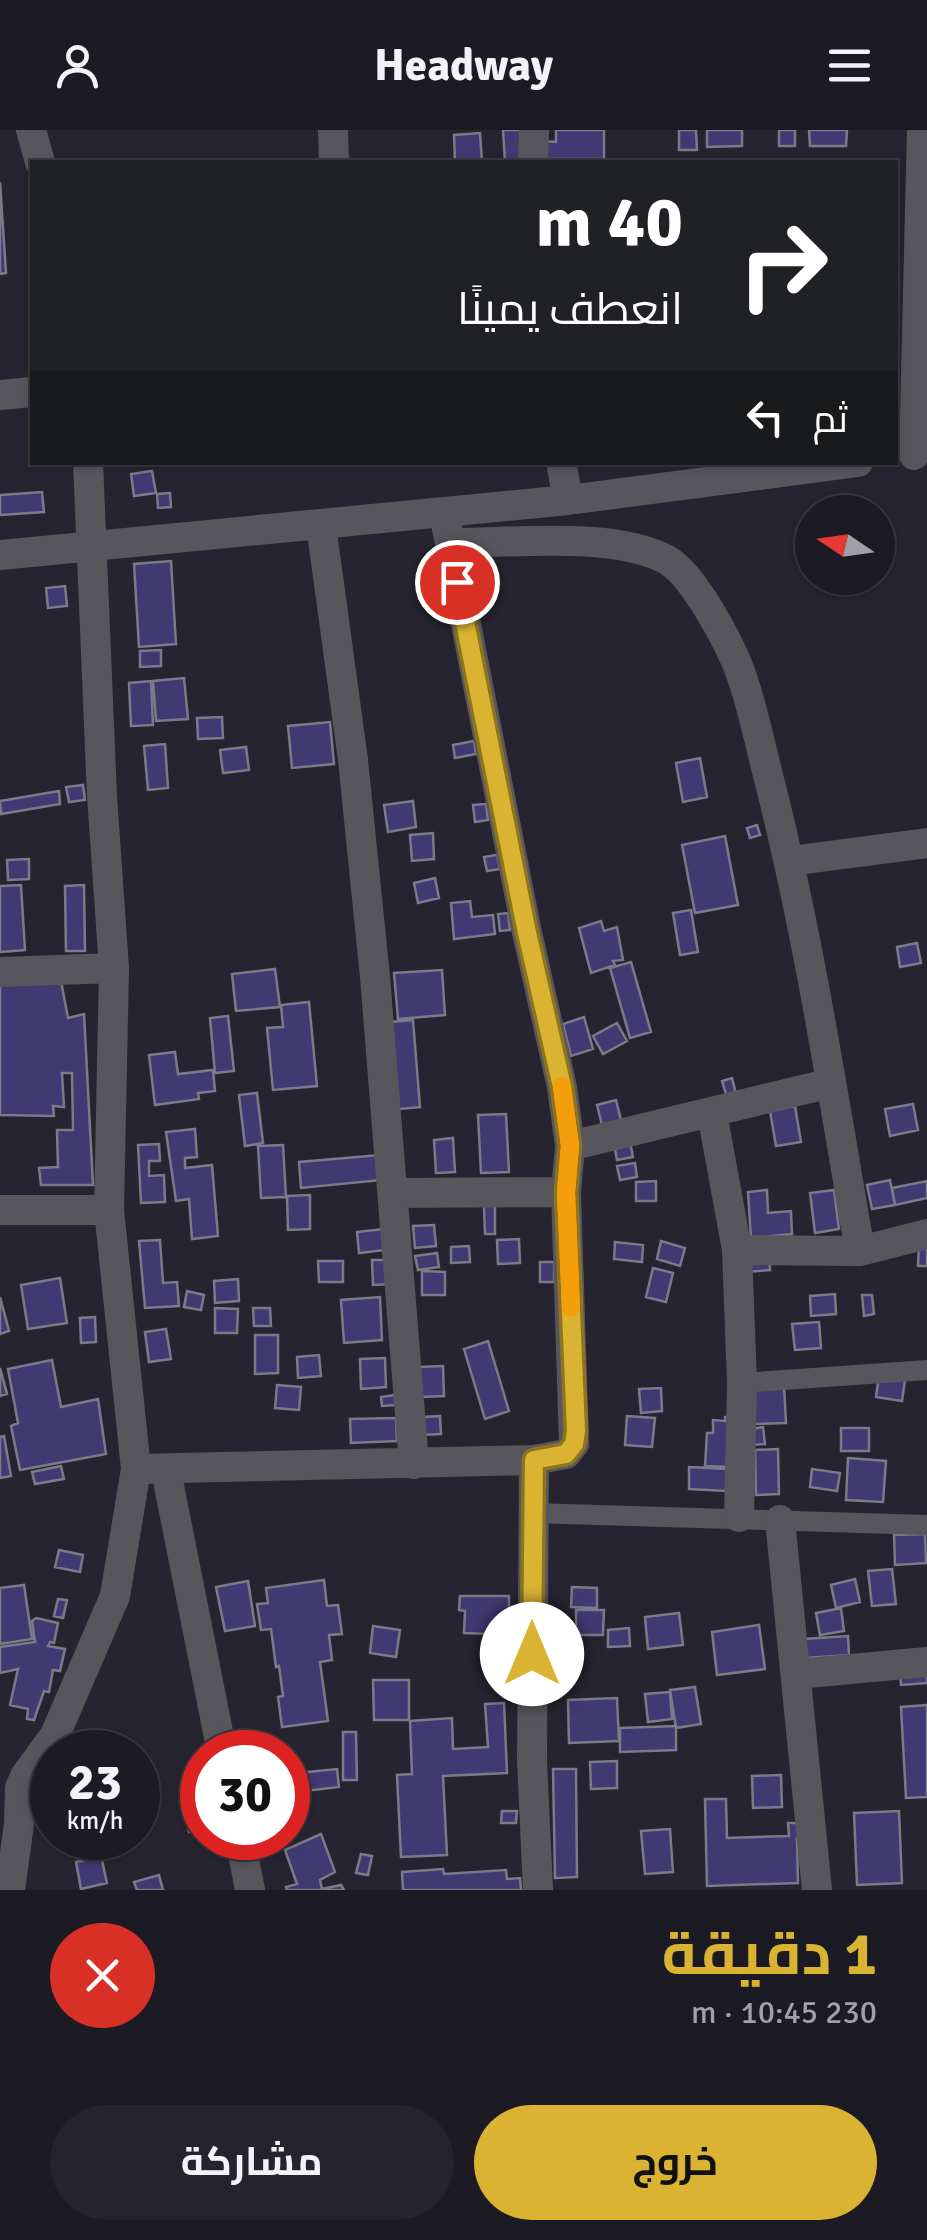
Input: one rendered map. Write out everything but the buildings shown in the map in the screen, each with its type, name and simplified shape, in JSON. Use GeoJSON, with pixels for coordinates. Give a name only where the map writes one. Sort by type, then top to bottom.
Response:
{"type":"FeatureCollection","features":[{"type":"Feature","properties":{"kind":"street"},"geometry":{"type":"LineString","coordinates":[[31,130],[39,160]]}},
{"type":"Feature","properties":{"kind":"street"},"geometry":{"type":"LineString","coordinates":[[333,130],[334,160]]}},
{"type":"Feature","properties":{"kind":"street"},"geometry":{"type":"LineString","coordinates":[[533,160],[534,130]]}},
{"type":"Feature","properties":{"kind":"street"},"geometry":{"type":"LineString","coordinates":[[912,456],[907,190],[922,130]]}},
{"type":"Feature","properties":{"kind":"street"},"geometry":{"type":"LineString","coordinates":[[0,395],[30,392]]}},
{"type":"Feature","properties":{"kind":"street"},"geometry":{"type":"LineString","coordinates":[[88,465],[102,796],[114,968],[109,1210],[151,1470],[216,1730]]}},
{"type":"Feature","properties":{"kind":"street"},"geometry":{"type":"LineString","coordinates":[[562,465],[568,500]]}},
{"type":"Feature","properties":{"kind":"street"},"geometry":{"type":"LineString","coordinates":[[447,528],[568,500],[835,465]]}},
{"type":"Feature","properties":{"kind":"street"},"geometry":{"type":"LineString","coordinates":[[321,526],[355,780],[395,1193],[414,1464]]}},
{"type":"Feature","properties":{"kind":"street"},"geometry":{"type":"LineString","coordinates":[[0,555],[321,526],[447,528],[616,543],[670,562],[690,582],[742,677],[790,861],[860,1252]]}},
{"type":"Feature","properties":{"kind":"street"},"geometry":{"type":"LineString","coordinates":[[151,1470],[534,1460],[566,1454],[574,1444],[566,1192],[570,1146],[562,1087],[522,909],[447,528]]}},
{"type":"Feature","properties":{"kind":"street"},"geometry":{"type":"LineString","coordinates":[[790,861],[927,844]]}},
{"type":"Feature","properties":{"kind":"street"},"geometry":{"type":"LineString","coordinates":[[0,972],[114,968]]}},
{"type":"Feature","properties":{"kind":"street"},"geometry":{"type":"LineString","coordinates":[[570,1146],[831,1082]]}},
{"type":"Feature","properties":{"kind":"street"},"geometry":{"type":"LineString","coordinates":[[712,1113],[737,1250],[742,1383],[739,1517]]}},
{"type":"Feature","properties":{"kind":"street"},"geometry":{"type":"LineString","coordinates":[[395,1193],[566,1192]]}},
{"type":"Feature","properties":{"kind":"street"},"geometry":{"type":"LineString","coordinates":[[0,1210],[109,1210]]}},
{"type":"Feature","properties":{"kind":"street"},"geometry":{"type":"LineString","coordinates":[[737,1250],[860,1252],[927,1234]]}},
{"type":"Feature","properties":{"kind":"street"},"geometry":{"type":"LineString","coordinates":[[534,1460],[532,1760],[538,1890]]}},
{"type":"Feature","properties":{"kind":"street"},"geometry":{"type":"LineString","coordinates":[[10,1890],[20,1788],[12,1776],[56,1735],[115,1596],[151,1470]]}},
{"type":"Feature","properties":{"kind":"street"},"geometry":{"type":"LineString","coordinates":[[780,1520],[817,1890]]}},
{"type":"Feature","properties":{"kind":"street"},"geometry":{"type":"LineString","coordinates":[[797,1674],[927,1662]]}},
{"type":"Feature","properties":{"kind":"street"},"geometry":{"type":"LineString","coordinates":[[244,1860],[250,1890]]}},
{"type":"Feature","properties":{"kind":"lane"},"geometry":{"type":"LineString","coordinates":[[742,1383],[927,1370]]}},
{"type":"Feature","properties":{"kind":"lane"},"geometry":{"type":"LineString","coordinates":[[532,1513],[927,1525]]}},
{"type":"Feature","properties":{"kind":"slow traffic"},"geometry":{"type":"LineString","coordinates":[[562,1086],[570,1146],[566,1192],[571,1308]]}},
{"type":"Feature","properties":{"kind":"route"},"geometry":{"type":"LineString","coordinates":[[457,582],[526,928],[553,1040],[570,1146],[566,1192],[576,1431],[574,1444],[566,1454],[534,1460],[532,1654]]}}]}
